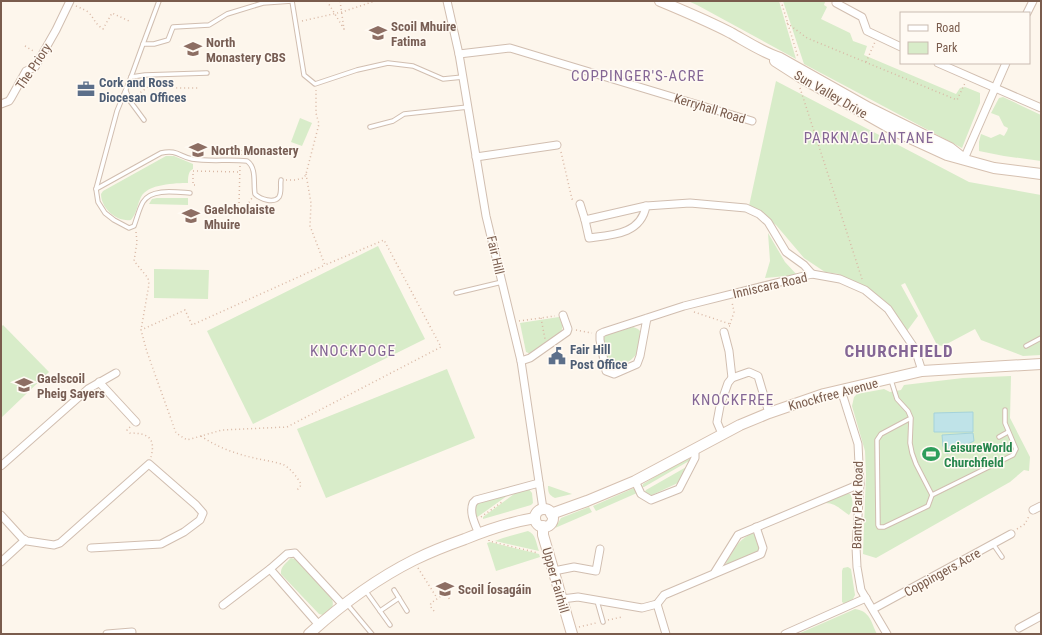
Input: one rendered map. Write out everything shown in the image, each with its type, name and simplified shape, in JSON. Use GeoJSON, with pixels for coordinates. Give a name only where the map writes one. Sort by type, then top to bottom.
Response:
{"type":"FeatureCollection","features":[{"type":"Feature","properties":{"kind":"street","name":"Fair Hill"},"geometry":{"type":"LineString","coordinates":[[447,1],[459,54],[486,216],[521,361],[533,434],[539,483],[547,512]]}},
{"type":"Feature","properties":{"kind":"street","name":"Sun Valley Drive"},"geometry":{"type":"LineString","coordinates":[[660,1],[689,13],[767,53],[780,58],[873,114],[950,148],[964,159],[994,168],[1041,174]]}},
{"type":"Feature","properties":{"kind":"street"},"geometry":{"type":"LineString","coordinates":[[1028,12],[1033,1]]}},
{"type":"Feature","properties":{"kind":"street"},"geometry":{"type":"LineString","coordinates":[[1036,1],[1041,3]]}},
{"type":"Feature","properties":{"kind":"street","name":"The Priory"},"geometry":{"type":"LineString","coordinates":[[1,104],[9,101],[26,71],[35,67],[56,30],[69,2]]}},
{"type":"Feature","properties":{"kind":"street"},"geometry":{"type":"LineString","coordinates":[[836,3],[862,17],[867,32],[900,47]]}},
{"type":"Feature","properties":{"kind":"street","name":"Kerryhall Road"},"geometry":{"type":"LineString","coordinates":[[459,54],[510,48],[752,121]]}},
{"type":"Feature","properties":{"kind":"street"},"geometry":{"type":"LineString","coordinates":[[940,64],[1041,108]]}},
{"type":"Feature","properties":{"kind":"street"},"geometry":{"type":"LineString","coordinates":[[964,159],[1006,64]]}},
{"type":"Feature","properties":{"kind":"street"},"geometry":{"type":"LineString","coordinates":[[476,158],[557,146]]}},
{"type":"Feature","properties":{"kind":"street"},"geometry":{"type":"LineString","coordinates":[[585,220],[646,206],[690,203],[746,208],[759,214],[768,222],[786,252],[804,265],[812,274]]}},
{"type":"Feature","properties":{"kind":"street"},"geometry":{"type":"LineString","coordinates":[[580,204],[589,238],[621,233],[630,229],[644,215],[646,206]]}},
{"type":"Feature","properties":{"kind":"street","name":"Inniscara Road"},"geometry":{"type":"LineString","coordinates":[[600,334],[684,306],[812,274],[840,279],[865,290],[888,308],[915,349],[922,371]]}},
{"type":"Feature","properties":{"kind":"street"},"geometry":{"type":"LineString","coordinates":[[521,361],[530,358],[567,332],[568,329],[563,314]]}},
{"type":"Feature","properties":{"kind":"street"},"geometry":{"type":"LineString","coordinates":[[600,334],[606,371],[614,374],[637,364],[640,356],[647,318]]}},
{"type":"Feature","properties":{"kind":"street"},"geometry":{"type":"LineString","coordinates":[[726,329],[732,378]]}},
{"type":"Feature","properties":{"kind":"street","name":"Knockfree Avenue"},"geometry":{"type":"LineString","coordinates":[[547,512],[587,501],[635,481],[722,434],[768,413],[841,390],[922,371],[1041,364]]}},
{"type":"Feature","properties":{"kind":"street"},"geometry":{"type":"LineString","coordinates":[[722,434],[717,422],[720,406],[728,383],[732,378],[749,372],[758,376],[768,413]]}},
{"type":"Feature","properties":{"kind":"street"},"geometry":{"type":"LineString","coordinates":[[1,466],[88,389],[116,373]]}},
{"type":"Feature","properties":{"kind":"street"},"geometry":{"type":"LineString","coordinates":[[99,382],[136,422]]}},
{"type":"Feature","properties":{"kind":"street","name":"Bantry Park Road"},"geometry":{"type":"LineString","coordinates":[[841,390],[858,444],[860,484],[856,547],[861,590],[887,634]]}},
{"type":"Feature","properties":{"kind":"street"},"geometry":{"type":"LineString","coordinates":[[635,481],[641,494],[651,500],[679,489],[695,458],[695,449]]}},
{"type":"Feature","properties":{"kind":"street"},"geometry":{"type":"LineString","coordinates":[[1,515],[25,540],[31,543],[54,545],[60,543],[150,464],[196,504],[203,513],[200,520],[184,532],[161,544],[91,548]]}},
{"type":"Feature","properties":{"kind":"street"},"geometry":{"type":"LineString","coordinates":[[479,534],[471,510],[473,503],[476,500],[539,483]]}},
{"type":"Feature","properties":{"kind":"street"},"geometry":{"type":"LineString","coordinates":[[715,572],[738,536],[756,527],[860,484]]}},
{"type":"Feature","properties":{"kind":"street"},"geometry":{"type":"LineString","coordinates":[[1033,510],[1041,506]]}},
{"type":"Feature","properties":{"kind":"street"},"geometry":{"type":"LineString","coordinates":[[547,512],[552,522],[548,526],[543,526],[536,523],[535,518],[537,513],[547,512]]}},
{"type":"Feature","properties":{"kind":"street"},"geometry":{"type":"LineString","coordinates":[[309,634],[344,604],[414,560],[479,534],[526,519],[535,518]]}},
{"type":"Feature","properties":{"kind":"street","name":"Upper Fairhill"},"geometry":{"type":"LineString","coordinates":[[543,526],[543,534],[562,599],[576,631]]}},
{"type":"Feature","properties":{"kind":"street"},"geometry":{"type":"LineString","coordinates":[[562,599],[573,597],[642,608],[657,604],[664,595],[715,572],[761,554],[763,548],[756,527]]}},
{"type":"Feature","properties":{"kind":"street","name":"Coppingers Acre"},"geometry":{"type":"LineString","coordinates":[[873,609],[1011,534]]}},
{"type":"Feature","properties":{"kind":"street"},"geometry":{"type":"LineString","coordinates":[[1,562],[25,540]]}},
{"type":"Feature","properties":{"kind":"street"},"geometry":{"type":"LineString","coordinates":[[554,571],[574,567],[596,571],[600,549]]}},
{"type":"Feature","properties":{"kind":"street"},"geometry":{"type":"LineString","coordinates":[[223,605],[287,554],[295,554],[344,604]]}},
{"type":"Feature","properties":{"kind":"street"},"geometry":{"type":"LineString","coordinates":[[270,569],[319,625]]}},
{"type":"Feature","properties":{"kind":"street"},"geometry":{"type":"LineString","coordinates":[[785,634],[866,598]]}},
{"type":"Feature","properties":{"kind":"street"},"geometry":{"type":"LineString","coordinates":[[657,604],[666,634]]}},
{"type":"Feature","properties":{"kind":"street"},"geometry":{"type":"LineString","coordinates":[[1019,628],[1041,616]]}},
{"type":"Feature","properties":{"kind":"street"},"geometry":{"type":"LineString","coordinates":[[107,634],[132,632]]}},
{"type":"Feature","properties":{"kind":"lane"},"geometry":{"type":"LineString","coordinates":[[159,1],[117,112],[96,189],[98,202],[105,213],[126,228],[131,228],[134,226],[143,202],[149,195],[163,193],[190,193]]}},
{"type":"Feature","properties":{"kind":"lane"},"geometry":{"type":"LineString","coordinates":[[143,44],[154,44],[168,40],[173,27],[210,26],[227,14],[263,3],[292,1],[304,75],[315,84],[357,70],[388,64],[413,66],[443,79],[463,77]]}},
{"type":"Feature","properties":{"kind":"lane"},"geometry":{"type":"LineString","coordinates":[[131,78],[145,75],[207,73]]}},
{"type":"Feature","properties":{"kind":"lane"},"geometry":{"type":"LineString","coordinates":[[126,90],[130,101],[144,120]]}},
{"type":"Feature","properties":{"kind":"lane"},"geometry":{"type":"LineString","coordinates":[[370,127],[393,121],[404,114],[468,107]]}},
{"type":"Feature","properties":{"kind":"lane"},"geometry":{"type":"LineString","coordinates":[[96,189],[161,153],[166,152],[175,152],[192,159],[240,160],[250,162],[253,168],[255,194],[265,200],[276,199],[280,194],[281,180]]}},
{"type":"Feature","properties":{"kind":"lane"},"geometry":{"type":"LineString","coordinates":[[456,293],[502,282]]}},
{"type":"Feature","properties":{"kind":"lane"},"geometry":{"type":"LineString","coordinates":[[1026,346],[1041,338]]}},
{"type":"Feature","properties":{"kind":"lane"},"geometry":{"type":"LineString","coordinates":[[890,378],[897,398],[911,418],[910,443],[912,453],[932,495]]}},
{"type":"Feature","properties":{"kind":"lane"},"geometry":{"type":"LineString","coordinates":[[911,418],[881,434],[878,440],[879,527],[884,527],[928,506],[932,495],[1013,455],[1016,449],[1005,423],[1005,410]]}},
{"type":"Feature","properties":{"kind":"lane"},"geometry":{"type":"LineString","coordinates":[[999,437],[1008,432]]}},
{"type":"Feature","properties":{"kind":"lane"},"geometry":{"type":"LineString","coordinates":[[993,544],[1002,557]]}},
{"type":"Feature","properties":{"kind":"lane"},"geometry":{"type":"LineString","coordinates":[[365,590],[390,625]]}},
{"type":"Feature","properties":{"kind":"lane"},"geometry":{"type":"LineString","coordinates":[[394,590],[407,611]]}},
{"type":"Feature","properties":{"kind":"lane"},"geometry":{"type":"LineString","coordinates":[[380,611],[399,598]]}},
{"type":"Feature","properties":{"kind":"lane"},"geometry":{"type":"LineString","coordinates":[[597,600],[603,622]]}},
{"type":"Feature","properties":{"kind":"lane"},"geometry":{"type":"LineString","coordinates":[[344,604],[372,634]]}},
{"type":"Feature","properties":{"kind":"path"},"geometry":{"type":"LineString","coordinates":[[327,1],[344,28],[340,1]]}},
{"type":"Feature","properties":{"kind":"path"},"geometry":{"type":"LineString","coordinates":[[296,22],[342,12],[376,1]]}},
{"type":"Feature","properties":{"kind":"path"},"geometry":{"type":"LineString","coordinates":[[781,1],[799,61]]}},
{"type":"Feature","properties":{"kind":"path"},"geometry":{"type":"LineString","coordinates":[[69,2],[87,11],[95,24],[103,29],[112,13],[131,22]]}},
{"type":"Feature","properties":{"kind":"path"},"geometry":{"type":"LineString","coordinates":[[787,23],[807,38],[957,100],[965,83]]}},
{"type":"Feature","properties":{"kind":"path"},"geometry":{"type":"LineString","coordinates":[[866,62],[877,36]]}},
{"type":"Feature","properties":{"kind":"path"},"geometry":{"type":"LineString","coordinates":[[25,46],[37,53]]}},
{"type":"Feature","properties":{"kind":"path"},"geometry":{"type":"LineString","coordinates":[[130,101],[155,82],[177,88],[200,88]]}},
{"type":"Feature","properties":{"kind":"path"},"geometry":{"type":"LineString","coordinates":[[281,180],[295,180],[304,178],[306,174],[319,124],[316,113],[315,84]]}},
{"type":"Feature","properties":{"kind":"path"},"geometry":{"type":"LineString","coordinates":[[800,88],[865,290]]}},
{"type":"Feature","properties":{"kind":"path"},"geometry":{"type":"LineString","coordinates":[[557,146],[562,154],[570,191]]}},
{"type":"Feature","properties":{"kind":"path"},"geometry":{"type":"LineString","coordinates":[[241,149],[239,204],[235,210],[235,214],[244,210],[255,194]]}},
{"type":"Feature","properties":{"kind":"path"},"geometry":{"type":"LineString","coordinates":[[195,185],[193,185],[193,171],[240,172]]}},
{"type":"Feature","properties":{"kind":"path"},"geometry":{"type":"LineString","coordinates":[[306,174],[311,203],[310,226],[325,265]]}},
{"type":"Feature","properties":{"kind":"path"},"geometry":{"type":"LineString","coordinates":[[134,226],[137,239],[134,260],[148,278],[149,284],[141,330],[147,352],[176,434],[187,440],[222,430],[288,427],[441,347],[384,240],[325,265],[192,326],[185,310],[141,330]]}},
{"type":"Feature","properties":{"kind":"path"},"geometry":{"type":"LineString","coordinates":[[726,329],[730,326],[734,312],[730,294]]}},
{"type":"Feature","properties":{"kind":"path"},"geometry":{"type":"LineString","coordinates":[[684,306],[689,310],[730,324]]}},
{"type":"Feature","properties":{"kind":"path"},"geometry":{"type":"LineString","coordinates":[[512,322],[563,314]]}},
{"type":"Feature","properties":{"kind":"path"},"geometry":{"type":"LineString","coordinates":[[541,318],[546,347]]}},
{"type":"Feature","properties":{"kind":"path"},"geometry":{"type":"LineString","coordinates":[[568,329],[600,334]]}},
{"type":"Feature","properties":{"kind":"path"},"geometry":{"type":"LineString","coordinates":[[136,422],[127,430],[130,433],[146,435],[152,440],[153,448],[150,464]]}},
{"type":"Feature","properties":{"kind":"path"},"geometry":{"type":"LineString","coordinates":[[201,436],[211,443],[229,450],[252,458],[284,465],[291,471],[301,484],[296,491]]}},
{"type":"Feature","properties":{"kind":"path"},"geometry":{"type":"LineString","coordinates":[[474,521],[504,500]]}},
{"type":"Feature","properties":{"kind":"path"},"geometry":{"type":"LineString","coordinates":[[1011,534],[1025,524],[1033,510]]}},
{"type":"Feature","properties":{"kind":"path"},"geometry":{"type":"LineString","coordinates":[[489,541],[540,553]]}},
{"type":"Feature","properties":{"kind":"path"},"geometry":{"type":"LineString","coordinates":[[414,560],[437,598]]}},
{"type":"Feature","properties":{"kind":"path"},"geometry":{"type":"LineString","coordinates":[[434,611],[430,606],[431,603],[437,598],[444,594],[447,595],[450,600]]}},
{"type":"Feature","properties":{"kind":"path"},"geometry":{"type":"LineString","coordinates":[[576,631],[584,626]]}},
{"type":"Feature","properties":{"kind":"green space"},"geometry":{"type":"Polygon","coordinates":[[[688,1],[779,1],[796,59],[697,5],[688,1]]]}},
{"type":"Feature","properties":{"kind":"green space"},"geometry":{"type":"Polygon","coordinates":[[[783,1],[823,1],[825,2],[824,5],[827,7],[821,19],[850,33],[853,41],[867,46],[864,55],[956,94],[960,88],[965,87],[980,93],[980,103],[962,148],[804,64],[783,1]]]}},
{"type":"Feature","properties":{"kind":"green space"},"geometry":{"type":"Polygon","coordinates":[[[776,81],[969,182],[1041,195],[1041,355],[1023,356],[981,340],[975,329],[943,346],[937,345],[905,283],[901,285],[918,316],[907,331],[884,300],[839,274],[825,272],[804,258],[776,225],[749,206],[776,81]]]}},
{"type":"Feature","properties":{"kind":"green space"},"geometry":{"type":"Polygon","coordinates":[[[1003,97],[1041,115],[1041,161],[979,151],[981,134],[991,138],[1000,134],[1004,136],[1007,131],[1008,128],[1004,126],[999,116],[991,113],[999,98],[1003,97]]]}},
{"type":"Feature","properties":{"kind":"green space"},"geometry":{"type":"Polygon","coordinates":[[[300,118],[312,123],[302,146],[291,142],[300,118]]]}},
{"type":"Feature","properties":{"kind":"green space"},"geometry":{"type":"Polygon","coordinates":[[[166,156],[174,156],[193,164],[193,169],[190,171],[188,183],[162,185],[149,189],[141,197],[135,215],[131,220],[120,219],[110,213],[102,199],[101,194],[103,191],[166,156]]]}},
{"type":"Feature","properties":{"kind":"green space"},"geometry":{"type":"Polygon","coordinates":[[[188,198],[188,205],[149,204],[152,199],[188,198]]]}},
{"type":"Feature","properties":{"kind":"green space"},"geometry":{"type":"Polygon","coordinates":[[[768,233],[785,262],[797,275],[765,278],[770,261],[768,233]]]}},
{"type":"Feature","properties":{"kind":"green space"},"geometry":{"type":"Polygon","coordinates":[[[378,246],[425,339],[253,424],[207,331],[378,246]]]}},
{"type":"Feature","properties":{"kind":"green space"},"geometry":{"type":"Polygon","coordinates":[[[154,269],[209,270],[208,299],[154,298],[154,269]]]}},
{"type":"Feature","properties":{"kind":"green space"},"geometry":{"type":"Polygon","coordinates":[[[559,317],[563,326],[561,332],[531,354],[526,352],[520,323],[559,317]]]}},
{"type":"Feature","properties":{"kind":"green space"},"geometry":{"type":"Polygon","coordinates":[[[3,325],[49,372],[1,418],[1,327],[3,325]]]}},
{"type":"Feature","properties":{"kind":"green space"},"geometry":{"type":"Polygon","coordinates":[[[633,327],[640,331],[637,353],[631,360],[611,369],[608,366],[603,338],[606,335],[633,327]]]}},
{"type":"Feature","properties":{"kind":"green space"},"geometry":{"type":"Polygon","coordinates":[[[447,369],[475,438],[326,498],[297,429],[447,369]]]}},
{"type":"Feature","properties":{"kind":"green space"},"geometry":{"type":"Polygon","coordinates":[[[1011,376],[1010,418],[1030,457],[1029,471],[1024,470],[1010,482],[876,558],[863,554],[866,474],[865,451],[852,406],[854,397],[857,394],[884,389],[890,392],[901,390],[904,385],[963,378],[1011,376]]]}},
{"type":"Feature","properties":{"kind":"green space"},"geometry":{"type":"Polygon","coordinates":[[[692,455],[689,461],[642,487],[643,484],[692,455]]]}},
{"type":"Feature","properties":{"kind":"green space"},"geometry":{"type":"Polygon","coordinates":[[[688,466],[680,482],[652,495],[644,493],[646,490],[688,466]]]}},
{"type":"Feature","properties":{"kind":"green space"},"geometry":{"type":"Polygon","coordinates":[[[548,486],[572,494],[555,498],[549,494],[548,486]]]}},
{"type":"Feature","properties":{"kind":"green space"},"geometry":{"type":"Polygon","coordinates":[[[528,488],[532,493],[533,503],[531,505],[483,519],[483,517],[518,491],[528,488]]]}},
{"type":"Feature","properties":{"kind":"green space"},"geometry":{"type":"Polygon","coordinates":[[[634,488],[637,493],[596,511],[593,506],[634,488]]]}},
{"type":"Feature","properties":{"kind":"green space"},"geometry":{"type":"Polygon","coordinates":[[[514,491],[476,518],[474,509],[478,502],[514,491]]]}},
{"type":"Feature","properties":{"kind":"green space"},"geometry":{"type":"Polygon","coordinates":[[[847,493],[850,494],[852,502],[849,515],[835,505],[825,503],[847,493]]]}},
{"type":"Feature","properties":{"kind":"green space"},"geometry":{"type":"Polygon","coordinates":[[[589,507],[592,512],[555,528],[561,518],[589,507]]]}},
{"type":"Feature","properties":{"kind":"green space"},"geometry":{"type":"Polygon","coordinates":[[[528,531],[533,534],[539,551],[495,541],[503,538],[528,531]]]}},
{"type":"Feature","properties":{"kind":"green space"},"geometry":{"type":"Polygon","coordinates":[[[753,533],[760,548],[758,551],[727,565],[726,563],[737,545],[753,533]]]}},
{"type":"Feature","properties":{"kind":"green space"},"geometry":{"type":"Polygon","coordinates":[[[490,542],[539,554],[540,557],[496,571],[487,543],[490,542]]]}},
{"type":"Feature","properties":{"kind":"green space"},"geometry":{"type":"Polygon","coordinates":[[[291,558],[298,560],[332,599],[333,605],[328,612],[323,615],[319,614],[281,574],[282,567],[291,558]]]}},
{"type":"Feature","properties":{"kind":"green space"},"geometry":{"type":"Polygon","coordinates":[[[848,567],[851,569],[855,595],[853,599],[845,604],[842,602],[842,571],[843,568],[848,567]]]}},
{"type":"Feature","properties":{"kind":"green space"},"geometry":{"type":"Polygon","coordinates":[[[855,609],[864,612],[867,615],[877,634],[798,634],[855,609]]]}},
{"type":"Feature","properties":{"kind":"water"},"geometry":{"type":"Polygon","coordinates":[[[973,412],[973,432],[934,432],[934,413],[973,412]]]}},
{"type":"Feature","properties":{"kind":"water"},"geometry":{"type":"Polygon","coordinates":[[[973,433],[974,441],[947,454],[943,446],[942,435],[973,433]]]}},
{"type":"Feature","properties":{"kind":"place","name":"Scoil Mhuire Fatima"},"geometry":{"type":"Point","coordinates":[378,33]}},
{"type":"Feature","properties":{"kind":"place","name":"North Monastery CBS"},"geometry":{"type":"Point","coordinates":[193,49]}},
{"type":"Feature","properties":{"kind":"place","name":"Cork and Ross Diocesan Offices"},"geometry":{"type":"Point","coordinates":[86,89]}},
{"type":"Feature","properties":{"kind":"place","name":"North Monastery"},"geometry":{"type":"Point","coordinates":[198,150]}},
{"type":"Feature","properties":{"kind":"place","name":"Gaelcholaiste Mhuire"},"geometry":{"type":"Point","coordinates":[191,216]}},
{"type":"Feature","properties":{"kind":"place","name":"Fair Hill Post Office"},"geometry":{"type":"Point","coordinates":[557,356]}},
{"type":"Feature","properties":{"kind":"place","name":"Gaelscoil Pheig Sayers"},"geometry":{"type":"Point","coordinates":[24,385]}},
{"type":"Feature","properties":{"kind":"place","name":"LeisureWorld Churchfield"},"geometry":{"type":"Point","coordinates":[931,454]}},
{"type":"Feature","properties":{"kind":"place","name":"Scoil Íosagáin"},"geometry":{"type":"Point","coordinates":[445,589]}},
{"type":"Feature","properties":{"kind":"district","name":"COPPINGER'S-ACRE"},"geometry":{"type":"Point","coordinates":[638,76]}},
{"type":"Feature","properties":{"kind":"district","name":"PARKNAGLANTANE"},"geometry":{"type":"Point","coordinates":[869,138]}},
{"type":"Feature","properties":{"kind":"district","name":"KNOCKPOGE"},"geometry":{"type":"Point","coordinates":[353,351]}},
{"type":"Feature","properties":{"kind":"district","name":"CHURCHFIELD"},"geometry":{"type":"Point","coordinates":[899,351]}},
{"type":"Feature","properties":{"kind":"district","name":"KNOCKFREE"},"geometry":{"type":"Point","coordinates":[733,400]}}]}
